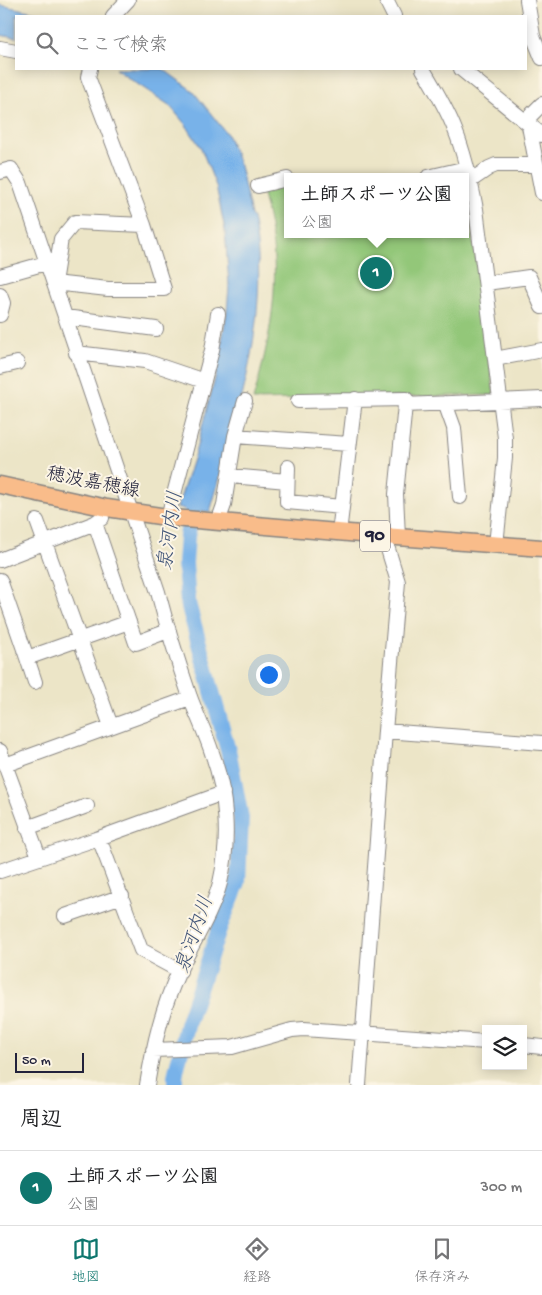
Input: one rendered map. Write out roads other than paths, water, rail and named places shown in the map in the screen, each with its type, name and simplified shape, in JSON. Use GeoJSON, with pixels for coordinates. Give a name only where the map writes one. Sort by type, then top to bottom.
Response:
{"type":"FeatureCollection","features":[{"type":"Feature","properties":{"kind":"main road","name":"穂波嘉穂線"},"geometry":{"type":"LineString","coordinates":[[0,485],[130,512],[214,522]]}},
{"type":"Feature","properties":{"kind":"main road","name":"90"},"geometry":{"type":"LineString","coordinates":[[214,522],[542,548]]}},
{"type":"Feature","properties":{"kind":"street"},"geometry":{"type":"LineString","coordinates":[[114,15],[128,0]]}},
{"type":"Feature","properties":{"kind":"street"},"geometry":{"type":"LineString","coordinates":[[386,0],[394,15]]}},
{"type":"Feature","properties":{"kind":"street"},"geometry":{"type":"LineString","coordinates":[[527,0],[538,34],[542,58]]}},
{"type":"Feature","properties":{"kind":"street"},"geometry":{"type":"LineString","coordinates":[[0,48],[15,51]]}},
{"type":"Feature","properties":{"kind":"street"},"geometry":{"type":"LineString","coordinates":[[54,283],[108,289],[164,289],[144,225],[87,70]]}},
{"type":"Feature","properties":{"kind":"street"},"geometry":{"type":"LineString","coordinates":[[424,70],[441,100],[455,131],[469,173]]}},
{"type":"Feature","properties":{"kind":"street"},"geometry":{"type":"LineString","coordinates":[[462,70],[504,106],[542,135]]}},
{"type":"Feature","properties":{"kind":"street"},"geometry":{"type":"LineString","coordinates":[[542,104],[530,116],[536,166],[542,193]]}},
{"type":"Feature","properties":{"kind":"street"},"geometry":{"type":"LineString","coordinates":[[496,545],[505,458],[505,438],[486,283],[469,174],[496,165],[536,166]]}},
{"type":"Feature","properties":{"kind":"street"},"geometry":{"type":"LineString","coordinates":[[0,172],[11,169],[20,183],[158,592],[168,631],[190,698],[213,754],[222,793],[226,827],[225,854],[219,885],[210,909],[180,971],[158,1026],[156,1050],[147,1085]]}},
{"type":"Feature","properties":{"kind":"street"},"geometry":{"type":"LineString","coordinates":[[258,186],[284,180]]}},
{"type":"Feature","properties":{"kind":"street"},"geometry":{"type":"LineString","coordinates":[[54,283],[61,238],[74,222],[144,225]]}},
{"type":"Feature","properties":{"kind":"street"},"geometry":{"type":"LineString","coordinates":[[0,276],[46,263]]}},
{"type":"Feature","properties":{"kind":"street"},"geometry":{"type":"LineString","coordinates":[[486,283],[529,277],[542,308]]}},
{"type":"Feature","properties":{"kind":"street"},"geometry":{"type":"LineString","coordinates":[[0,295],[3,303],[0,314]]}},
{"type":"Feature","properties":{"kind":"street"},"geometry":{"type":"LineString","coordinates":[[170,518],[212,350],[218,314]]}},
{"type":"Feature","properties":{"kind":"street"},"geometry":{"type":"LineString","coordinates":[[65,317],[156,329]]}},
{"type":"Feature","properties":{"kind":"street"},"geometry":{"type":"LineString","coordinates":[[495,359],[542,350]]}},
{"type":"Feature","properties":{"kind":"street"},"geometry":{"type":"LineString","coordinates":[[76,352],[145,361],[204,381]]}},
{"type":"Feature","properties":{"kind":"street"},"geometry":{"type":"LineString","coordinates":[[0,367],[17,363]]}},
{"type":"Feature","properties":{"kind":"street"},"geometry":{"type":"LineString","coordinates":[[339,533],[355,399]]}},
{"type":"Feature","properties":{"kind":"street"},"geometry":{"type":"LineString","coordinates":[[298,401],[406,399],[409,404]]}},
{"type":"Feature","properties":{"kind":"street"},"geometry":{"type":"LineString","coordinates":[[214,522],[224,505],[235,436],[245,400]]}},
{"type":"Feature","properties":{"kind":"street"},"geometry":{"type":"LineString","coordinates":[[359,1085],[398,582],[391,537],[405,405],[542,400]]}},
{"type":"Feature","properties":{"kind":"street"},"geometry":{"type":"LineString","coordinates":[[446,403],[454,428],[460,497]]}},
{"type":"Feature","properties":{"kind":"street"},"geometry":{"type":"LineString","coordinates":[[235,436],[349,444]]}},
{"type":"Feature","properties":{"kind":"street"},"geometry":{"type":"LineString","coordinates":[[288,466],[287,502],[342,507]]}},
{"type":"Feature","properties":{"kind":"street"},"geometry":{"type":"LineString","coordinates":[[230,476],[287,481]]}},
{"type":"Feature","properties":{"kind":"street"},"geometry":{"type":"LineString","coordinates":[[0,560],[95,523],[105,515],[107,508]]}},
{"type":"Feature","properties":{"kind":"street"},"geometry":{"type":"LineString","coordinates":[[37,521],[111,726]]}},
{"type":"Feature","properties":{"kind":"street"},"geometry":{"type":"LineString","coordinates":[[95,523],[136,643],[168,631]]}},
{"type":"Feature","properties":{"kind":"street"},"geometry":{"type":"LineString","coordinates":[[0,580],[35,682]]}},
{"type":"Feature","properties":{"kind":"street"},"geometry":{"type":"LineString","coordinates":[[27,658],[129,622]]}},
{"type":"Feature","properties":{"kind":"street"},"geometry":{"type":"LineString","coordinates":[[5,765],[190,698]]}},
{"type":"Feature","properties":{"kind":"street"},"geometry":{"type":"LineString","coordinates":[[385,731],[542,743]]}},
{"type":"Feature","properties":{"kind":"street"},"geometry":{"type":"LineString","coordinates":[[0,751],[39,857]]}},
{"type":"Feature","properties":{"kind":"street"},"geometry":{"type":"LineString","coordinates":[[0,871],[99,838],[222,793]]}},
{"type":"Feature","properties":{"kind":"street"},"geometry":{"type":"LineString","coordinates":[[27,828],[87,806]]}},
{"type":"Feature","properties":{"kind":"street"},"geometry":{"type":"LineString","coordinates":[[99,838],[141,950],[180,971]]}},
{"type":"Feature","properties":{"kind":"street"},"geometry":{"type":"LineString","coordinates":[[65,916],[122,896]]}},
{"type":"Feature","properties":{"kind":"street"},"geometry":{"type":"LineString","coordinates":[[156,1050],[232,1047],[292,1030],[304,1029],[482,1042]]}},
{"type":"Feature","properties":{"kind":"street"},"geometry":{"type":"LineString","coordinates":[[527,1045],[542,1047]]}},
{"type":"Feature","properties":{"kind":"water"},"geometry":{"type":"Polygon","coordinates":[[[0,5],[49,15],[15,15],[15,38],[0,35],[0,5]]]}},
{"type":"Feature","properties":{"kind":"water"},"geometry":{"type":"Polygon","coordinates":[[[116,70],[164,70],[193,91],[227,134],[240,166],[253,218],[258,254],[258,292],[249,366],[210,512],[177,508],[195,453],[216,375],[227,311],[229,286],[225,230],[216,186],[201,148],[186,125],[169,105],[116,70]]]}},
{"type":"Feature","properties":{"kind":"waterway","name":"泉河内川"},"geometry":{"type":"LineString","coordinates":[[175,1085],[175,1076],[187,1025],[219,929],[238,882],[241,818],[229,754],[188,603],[185,563],[187,536],[193,508]]}},
{"type":"Feature","properties":{"kind":"place","name":"土師スポーツ公園"},"geometry":{"type":"Point","coordinates":[376,273]}}]}
